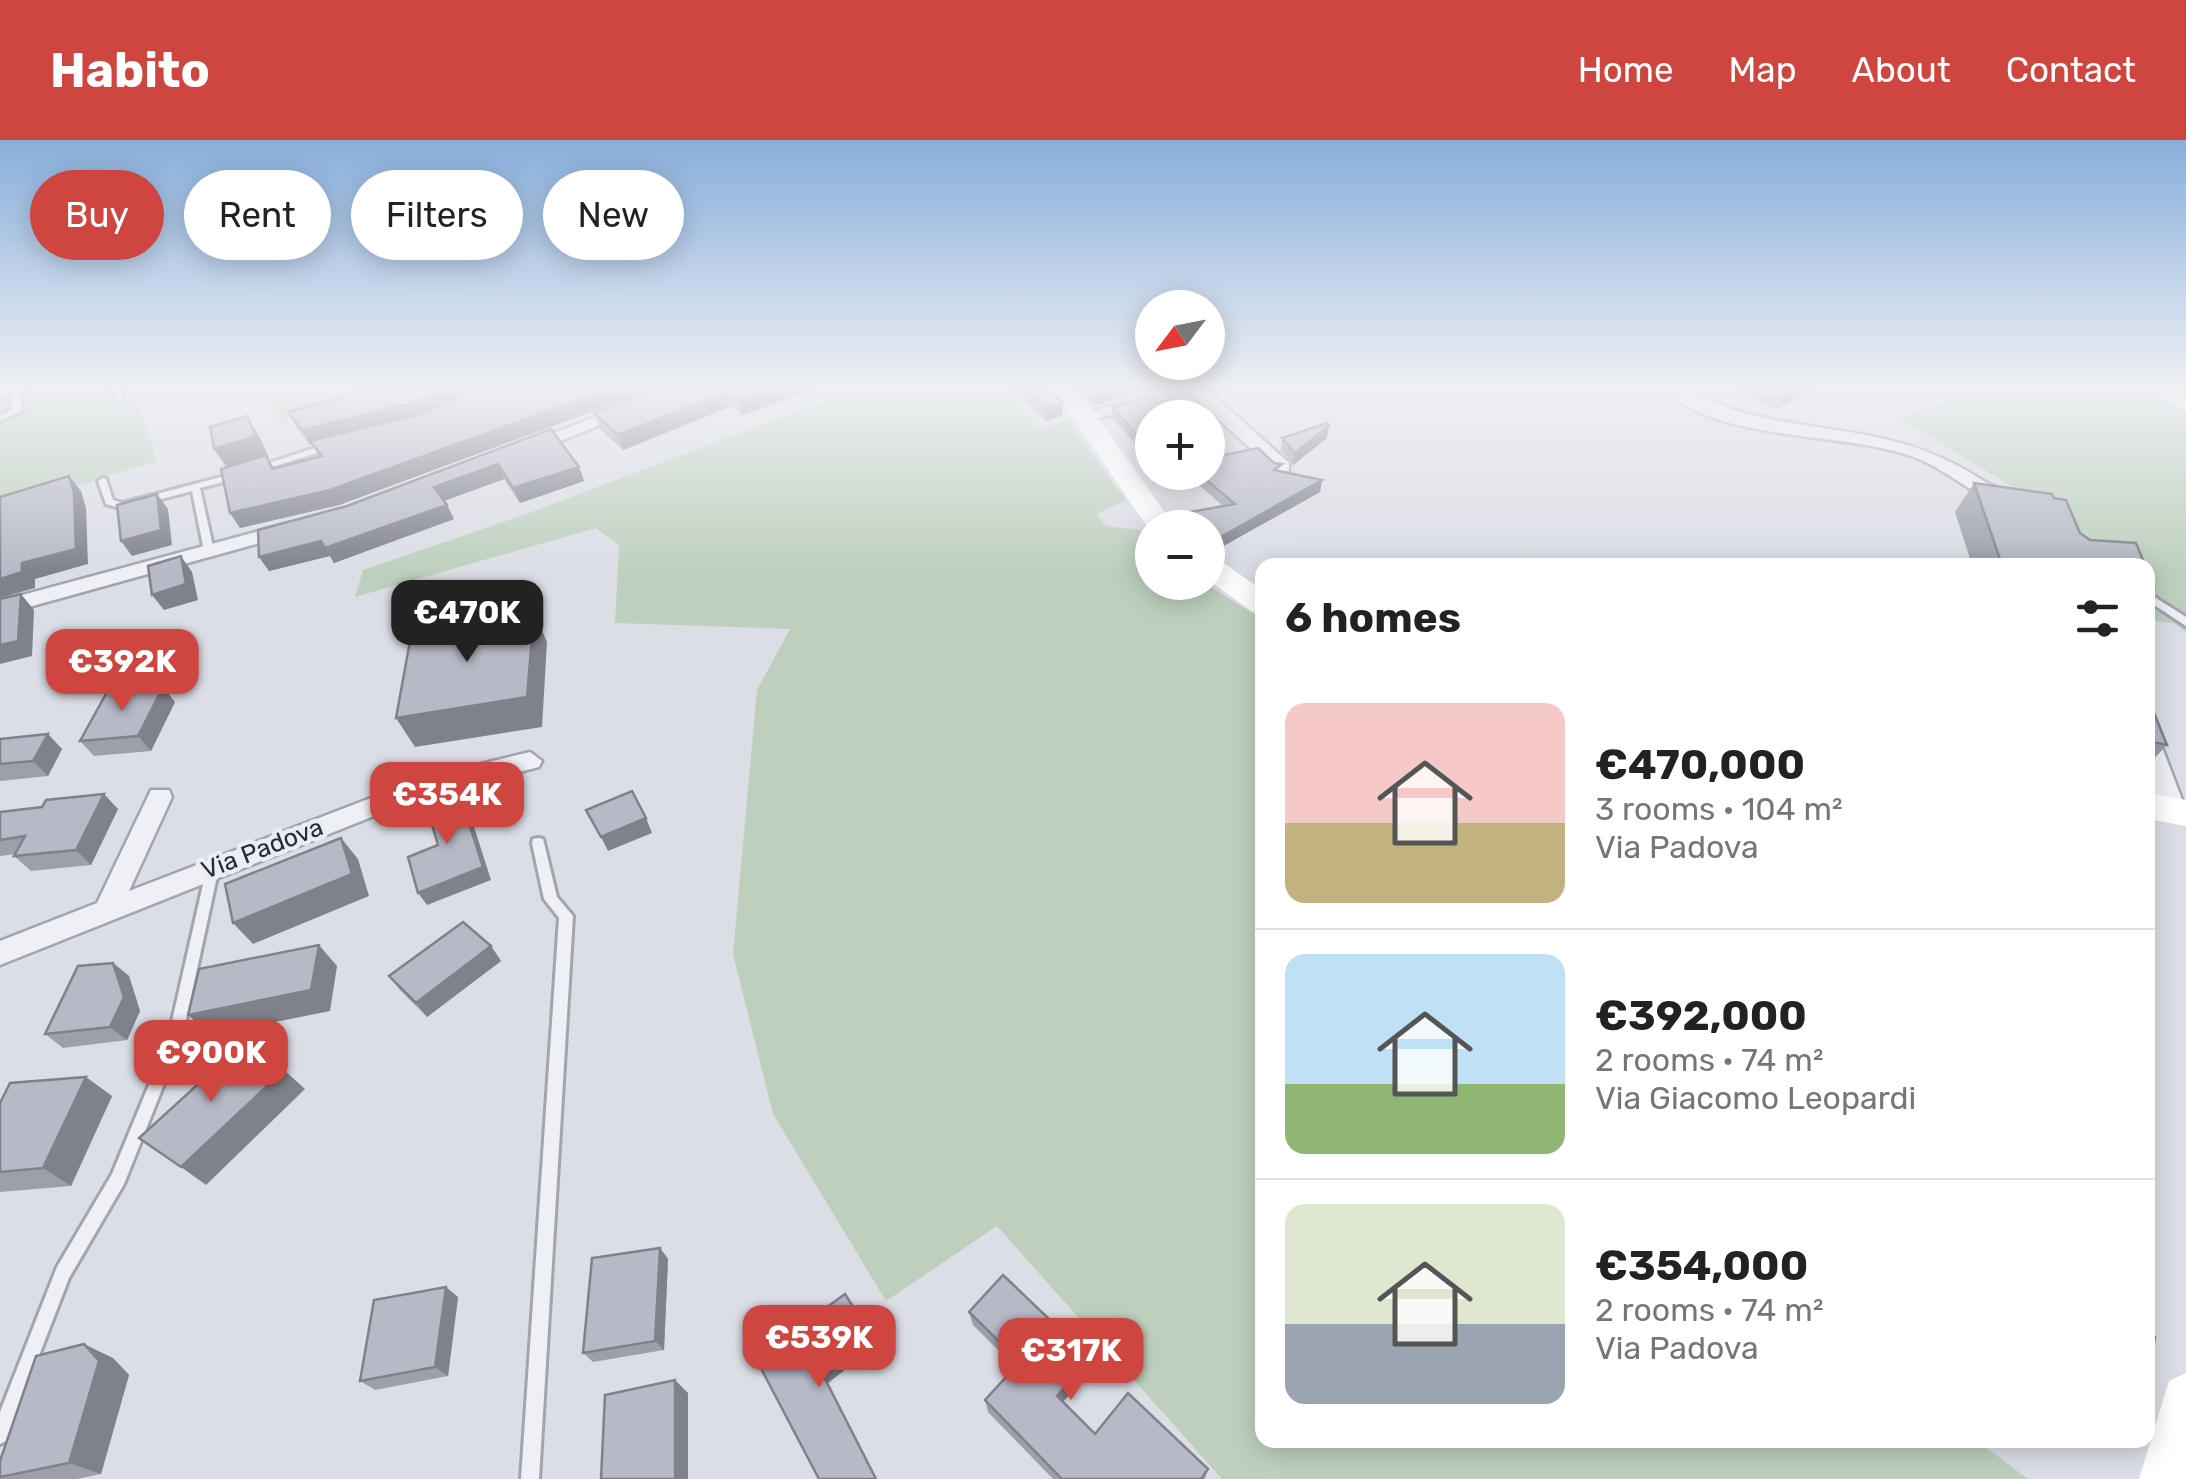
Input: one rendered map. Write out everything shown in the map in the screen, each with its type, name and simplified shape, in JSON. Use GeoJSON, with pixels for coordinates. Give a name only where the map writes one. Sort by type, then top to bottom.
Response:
{"type":"FeatureCollection","features":[{"type":"Feature","properties":{"kind":"main road"},"geometry":{"type":"LineString","coordinates":[[1106,447],[1150,510]]}},
{"type":"Feature","properties":{"kind":"main road"},"geometry":{"type":"LineString","coordinates":[[1225,578],[1255,599]]}},
{"type":"Feature","properties":{"kind":"main road"},"geometry":{"type":"LineString","coordinates":[[2165,1479],[2186,1398]]}},
{"type":"Feature","properties":{"kind":"street"},"geometry":{"type":"LineString","coordinates":[[504,456],[526,447]]}},
{"type":"Feature","properties":{"kind":"street"},"geometry":{"type":"LineString","coordinates":[[1260,447],[1282,467]]}},
{"type":"Feature","properties":{"kind":"street"},"geometry":{"type":"LineString","coordinates":[[1893,447],[1920,453],[1974,485],[2025,507]]}},
{"type":"Feature","properties":{"kind":"street"},"geometry":{"type":"LineString","coordinates":[[0,608],[312,522]]}},
{"type":"Feature","properties":{"kind":"street","name":"Via Padova"},"geometry":{"type":"LineString","coordinates":[[0,953],[213,867],[432,786],[530,762]]}},
{"type":"Feature","properties":{"kind":"street"},"geometry":{"type":"LineString","coordinates":[[2155,764],[2169,809]]}},
{"type":"Feature","properties":{"kind":"street"},"geometry":{"type":"LineString","coordinates":[[107,910],[160,797]]}},
{"type":"Feature","properties":{"kind":"lane"},"geometry":{"type":"LineString","coordinates":[[103,481],[113,506],[196,489],[330,447]]}},
{"type":"Feature","properties":{"kind":"lane"},"geometry":{"type":"LineString","coordinates":[[196,489],[209,551]]}},
{"type":"Feature","properties":{"kind":"lane"},"geometry":{"type":"LineString","coordinates":[[2155,601],[2186,622]]}},
{"type":"Feature","properties":{"kind":"lane"},"geometry":{"type":"LineString","coordinates":[[530,1479],[566,916],[551,899],[538,843]]}},
{"type":"Feature","properties":{"kind":"lane"},"geometry":{"type":"LineString","coordinates":[[0,1436],[62,1273],[118,1179],[175,1039],[213,867]]}},
{"type":"Feature","properties":{"kind":"green space"},"geometry":{"type":"Polygon","coordinates":[[[0,447],[153,447],[157,461],[0,509],[0,447]]]}},
{"type":"Feature","properties":{"kind":"green space"},"geometry":{"type":"Polygon","coordinates":[[[702,447],[1087,447],[1126,500],[1097,514],[1106,526],[1135,529],[1135,600],[1225,600],[1225,596],[1255,615],[1255,1448],[1987,1448],[2028,1479],[1222,1479],[997,1226],[886,1301],[773,1114],[733,954],[757,690],[790,629],[615,623],[619,545],[596,528],[355,597],[363,570],[702,447]]]}},
{"type":"Feature","properties":{"kind":"green space"},"geometry":{"type":"Polygon","coordinates":[[[1948,447],[2186,447],[2186,632],[2173,623],[2155,621],[2155,558],[2082,558],[2026,495],[1948,447]]]}},
{"type":"Feature","properties":{"kind":"building"},"geometry":{"type":"Polygon","coordinates":[[[315,447],[447,447],[330,490],[230,513],[221,469],[266,455],[272,469],[322,456],[315,447]]]}},
{"type":"Feature","properties":{"kind":"building"},"geometry":{"type":"Polygon","coordinates":[[[502,447],[565,447],[579,467],[513,488],[498,464],[434,487],[447,505],[325,548],[321,541],[259,557],[258,530],[347,506],[502,447]]]}},
{"type":"Feature","properties":{"kind":"building"},"geometry":{"type":"Polygon","coordinates":[[[1258,448],[1274,463],[1282,464],[1274,470],[1322,480],[1225,535],[1225,510],[1201,510],[1235,504],[1218,490],[1225,490],[1225,455],[1258,448]]]}},
{"type":"Feature","properties":{"kind":"building"},"geometry":{"type":"Polygon","coordinates":[[[69,476],[74,493],[76,549],[22,563],[22,572],[0,579],[0,497],[69,476]]]}},
{"type":"Feature","properties":{"kind":"building"},"geometry":{"type":"Polygon","coordinates":[[[1974,483],[2052,494],[2066,500],[2080,533],[2090,540],[2136,543],[2142,558],[2000,558],[1974,483]]]}},
{"type":"Feature","properties":{"kind":"building"},"geometry":{"type":"Polygon","coordinates":[[[157,494],[161,530],[121,541],[117,505],[157,494]]]}},
{"type":"Feature","properties":{"kind":"building"},"geometry":{"type":"Polygon","coordinates":[[[181,556],[186,584],[152,595],[148,566],[181,556]]]}},
{"type":"Feature","properties":{"kind":"building"},"geometry":{"type":"Polygon","coordinates":[[[21,594],[18,641],[0,645],[0,599],[21,594]]]}},
{"type":"Feature","properties":{"kind":"building"},"geometry":{"type":"Polygon","coordinates":[[[534,612],[527,697],[396,718],[412,630],[534,612]]]}},
{"type":"Feature","properties":{"kind":"building"},"geometry":{"type":"Polygon","coordinates":[[[163,687],[138,736],[80,741],[107,692],[163,687]]]}},
{"type":"Feature","properties":{"kind":"building"},"geometry":{"type":"Polygon","coordinates":[[[2155,715],[2167,745],[2155,742],[2155,715]]]}},
{"type":"Feature","properties":{"kind":"building"},"geometry":{"type":"Polygon","coordinates":[[[48,734],[33,761],[0,764],[0,739],[48,734]]]}},
{"type":"Feature","properties":{"kind":"building"},"geometry":{"type":"Polygon","coordinates":[[[632,791],[646,818],[601,837],[586,810],[632,791]]]}},
{"type":"Feature","properties":{"kind":"building"},"geometry":{"type":"Polygon","coordinates":[[[104,794],[76,850],[14,856],[25,836],[0,840],[0,812],[42,807],[46,800],[104,794]]]}},
{"type":"Feature","properties":{"kind":"building"},"geometry":{"type":"Polygon","coordinates":[[[460,795],[483,867],[418,893],[408,857],[438,845],[427,808],[460,795]]]}},
{"type":"Feature","properties":{"kind":"building"},"geometry":{"type":"Polygon","coordinates":[[[341,838],[352,874],[233,923],[225,884],[341,838]]]}},
{"type":"Feature","properties":{"kind":"building"},"geometry":{"type":"Polygon","coordinates":[[[463,922],[491,946],[416,1003],[389,976],[463,922]]]}},
{"type":"Feature","properties":{"kind":"building"},"geometry":{"type":"Polygon","coordinates":[[[319,945],[311,990],[188,1015],[199,969],[319,945]]]}},
{"type":"Feature","properties":{"kind":"building"},"geometry":{"type":"Polygon","coordinates":[[[113,963],[124,997],[110,1027],[45,1034],[78,966],[113,963]]]}},
{"type":"Feature","properties":{"kind":"building"},"geometry":{"type":"Polygon","coordinates":[[[243,1043],[284,1070],[181,1167],[139,1138],[243,1043]]]}},
{"type":"Feature","properties":{"kind":"building"},"geometry":{"type":"Polygon","coordinates":[[[86,1077],[43,1168],[0,1172],[0,1103],[10,1083],[86,1077]]]}},
{"type":"Feature","properties":{"kind":"building"},"geometry":{"type":"Polygon","coordinates":[[[660,1248],[655,1341],[583,1353],[592,1258],[660,1248]]]}},
{"type":"Feature","properties":{"kind":"building"},"geometry":{"type":"Polygon","coordinates":[[[1003,1275],[1090,1358],[1057,1396],[1095,1434],[1128,1393],[1208,1469],[1201,1479],[1062,1479],[985,1400],[1020,1362],[969,1312],[1003,1275]]]}},
{"type":"Feature","properties":{"kind":"building"},"geometry":{"type":"Polygon","coordinates":[[[446,1287],[435,1367],[360,1381],[374,1300],[446,1287]]]}},
{"type":"Feature","properties":{"kind":"building"},"geometry":{"type":"Polygon","coordinates":[[[845,1294],[870,1334],[821,1371],[876,1479],[819,1479],[756,1359],[845,1294]]]}},
{"type":"Feature","properties":{"kind":"building"},"geometry":{"type":"Polygon","coordinates":[[[84,1344],[99,1361],[69,1463],[0,1477],[0,1461],[36,1356],[84,1344]]]}},
{"type":"Feature","properties":{"kind":"building"},"geometry":{"type":"Polygon","coordinates":[[[675,1380],[675,1479],[601,1479],[605,1395],[675,1380]]]}}]}
